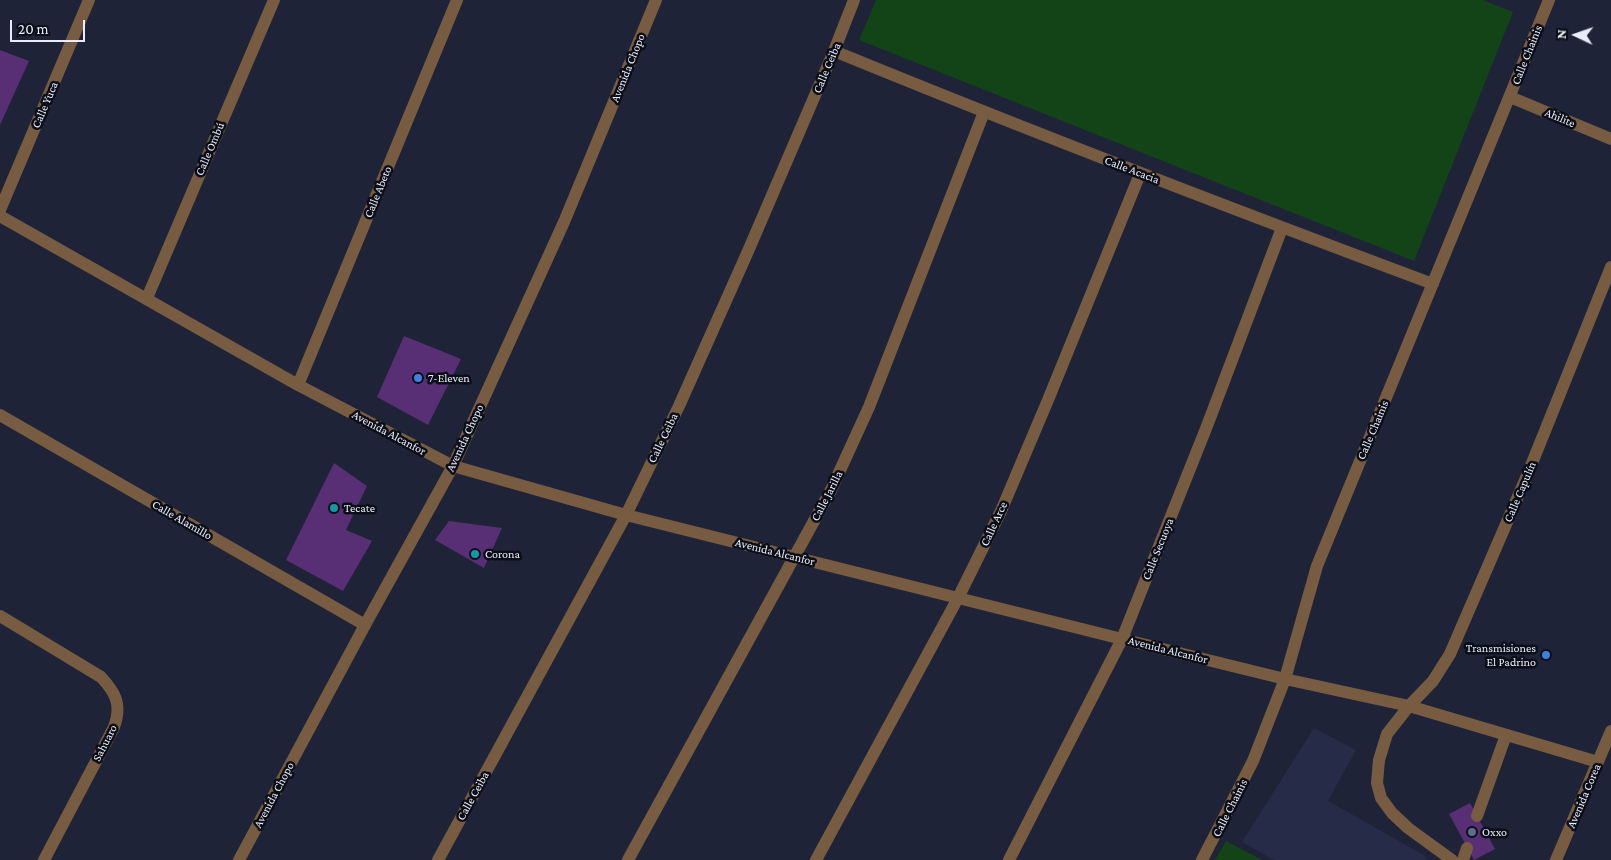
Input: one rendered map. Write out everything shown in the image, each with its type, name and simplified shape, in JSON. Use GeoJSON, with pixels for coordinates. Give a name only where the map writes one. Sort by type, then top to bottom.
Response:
{"type":"FeatureCollection","features":[{"type":"Feature","properties":{"kind":"street","name":"Calle Yuca"},"geometry":{"type":"LineString","coordinates":[[0,210],[89,0]]}},
{"type":"Feature","properties":{"kind":"street","name":"Calle Ombú"},"geometry":{"type":"LineString","coordinates":[[147,298],[274,0]]}},
{"type":"Feature","properties":{"kind":"street","name":"Calle Abeto"},"geometry":{"type":"LineString","coordinates":[[298,384],[457,0]]}},
{"type":"Feature","properties":{"kind":"street","name":"Avenida Chopo"},"geometry":{"type":"LineString","coordinates":[[239,860],[453,466],[564,222],[656,0]]}},
{"type":"Feature","properties":{"kind":"street","name":"Calle Ceiba"},"geometry":{"type":"LineString","coordinates":[[438,860],[626,515],[712,336],[854,0]]}},
{"type":"Feature","properties":{"kind":"street","name":"Calle Chainis"},"geometry":{"type":"LineString","coordinates":[[1202,860],[1253,761],[1285,679],[1317,566],[1549,0]]}},
{"type":"Feature","properties":{"kind":"street","name":"Calle Acacia"},"geometry":{"type":"LineString","coordinates":[[834,51],[1140,174],[1433,284]]}},
{"type":"Feature","properties":{"kind":"street","name":"Ahilite"},"geometry":{"type":"LineString","coordinates":[[1510,96],[1611,139]]}},
{"type":"Feature","properties":{"kind":"street","name":"Calle Jarilla"},"geometry":{"type":"LineString","coordinates":[[628,860],[831,490],[869,407],[984,112]]}},
{"type":"Feature","properties":{"kind":"street","name":"Calle Arce"},"geometry":{"type":"LineString","coordinates":[[816,860],[958,598],[1001,511],[1045,409],[1140,174]]}},
{"type":"Feature","properties":{"kind":"street","name":"Avenida Alcanfor"},"geometry":{"type":"LineString","coordinates":[[0,216],[298,384],[453,466],[626,515],[1285,679],[1409,706],[1598,762]]}},
{"type":"Feature","properties":{"kind":"street","name":"Calle Secuoya"},"geometry":{"type":"LineString","coordinates":[[1009,860],[1122,639],[1207,426],[1282,228]]}},
{"type":"Feature","properties":{"kind":"street","name":"Calle Capulín"},"geometry":{"type":"LineString","coordinates":[[1452,860],[1408,828],[1392,813],[1381,798],[1377,783],[1379,760],[1387,734],[1409,706],[1433,681],[1450,654],[1522,487],[1611,267]]}},
{"type":"Feature","properties":{"kind":"street","name":"Calle Alamillo"},"geometry":{"type":"LineString","coordinates":[[0,415],[365,625]]}},
{"type":"Feature","properties":{"kind":"street","name":"Sahuaro"},"geometry":{"type":"LineString","coordinates":[[0,616],[101,677],[112,689],[117,702],[118,717],[114,728],[44,860]]}},
{"type":"Feature","properties":{"kind":"street","name":"Avenida Corea"},"geometry":{"type":"LineString","coordinates":[[1556,860],[1611,731]]}},
{"type":"Feature","properties":{"kind":"street"},"geometry":{"type":"LineString","coordinates":[[1477,816],[1506,735]]}},
{"type":"Feature","properties":{"kind":"shaded area"},"geometry":{"type":"Polygon","coordinates":[[[1314,728],[1356,750],[1328,801],[1424,855],[1427,860],[1274,860],[1242,842],[1314,728]]]}},
{"type":"Feature","properties":{"kind":"green space"},"geometry":{"type":"Polygon","coordinates":[[[876,0],[1483,0],[1513,12],[1414,261],[859,40],[876,0]]]}},
{"type":"Feature","properties":{"kind":"green space"},"geometry":{"type":"Polygon","coordinates":[[[1226,841],[1262,860],[1215,860],[1226,841]]]}},
{"type":"Feature","properties":{"kind":"building"},"geometry":{"type":"Polygon","coordinates":[[[0,50],[29,61],[0,125],[0,50]]]}},
{"type":"Feature","properties":{"kind":"building","name":"7-Eleven"},"geometry":{"type":"Polygon","coordinates":[[[404,336],[461,359],[428,425],[377,397],[404,336]]]}},
{"type":"Feature","properties":{"kind":"building","name":"Tecate"},"geometry":{"type":"Polygon","coordinates":[[[334,463],[367,486],[346,530],[372,541],[343,591],[286,560],[334,463]]]}},
{"type":"Feature","properties":{"kind":"building","name":"Corona"},"geometry":{"type":"Polygon","coordinates":[[[449,521],[502,528],[484,568],[435,540],[449,521]]]}},
{"type":"Feature","properties":{"kind":"building","name":"Oxxo"},"geometry":{"type":"Polygon","coordinates":[[[1470,803],[1495,849],[1474,860],[1449,814],[1470,803]]]}},
{"type":"Feature","properties":{"kind":"place","name":"7-Eleven"},"geometry":{"type":"Point","coordinates":[418,378]}},
{"type":"Feature","properties":{"kind":"place","name":"Tecate"},"geometry":{"type":"Point","coordinates":[334,508]}},
{"type":"Feature","properties":{"kind":"place","name":"Corona"},"geometry":{"type":"Point","coordinates":[475,554]}},
{"type":"Feature","properties":{"kind":"place","name":"Transmisiones El Padrino"},"geometry":{"type":"Point","coordinates":[1546,655]}},
{"type":"Feature","properties":{"kind":"place","name":"Oxxo"},"geometry":{"type":"Point","coordinates":[1472,832]}}]}
